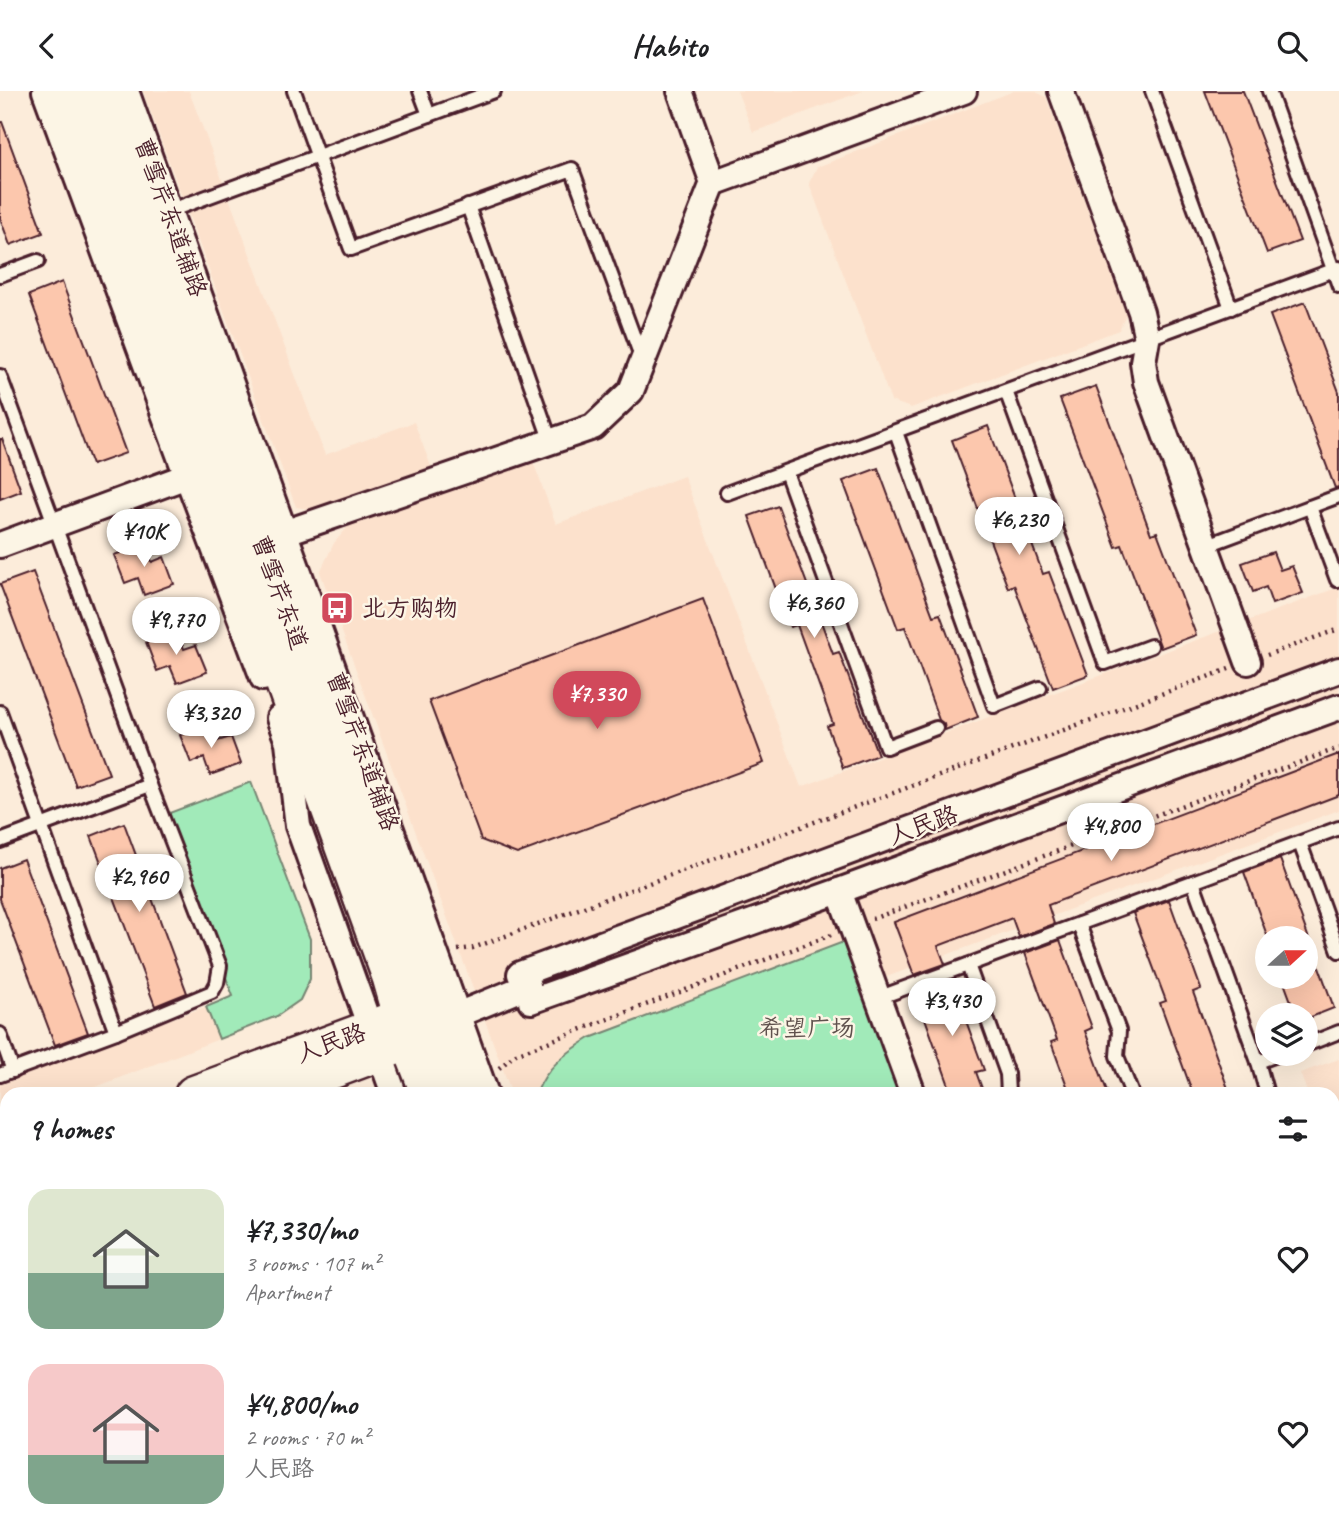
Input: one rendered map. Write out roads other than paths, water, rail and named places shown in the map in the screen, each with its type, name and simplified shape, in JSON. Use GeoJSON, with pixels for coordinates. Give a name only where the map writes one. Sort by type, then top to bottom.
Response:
{"type":"FeatureCollection","features":[{"type":"Feature","properties":{"kind":"main road","name":"曹雪芹东道"},"geometry":{"type":"LineString","coordinates":[[69,91],[380,951],[412,1028],[471,1087]]}},
{"type":"Feature","properties":{"kind":"main road","name":"曹雪芹东道"},"geometry":{"type":"LineString","coordinates":[[99,91],[273,537],[427,1087]]}},
{"type":"Feature","properties":{"kind":"main road","name":"人民路"},"geometry":{"type":"LineString","coordinates":[[217,1087],[412,1028]]}},
{"type":"Feature","properties":{"kind":"main road","name":"人民路"},"geometry":{"type":"LineString","coordinates":[[285,1087],[412,1028]]}},
{"type":"Feature","properties":{"kind":"street","name":"曹雪芹东道辅路"},"geometry":{"type":"LineString","coordinates":[[45,91],[288,742],[298,826],[412,1028]]}},
{"type":"Feature","properties":{"kind":"street","name":"曹雪芹东道辅路"},"geometry":{"type":"LineString","coordinates":[[126,91],[169,211],[273,537],[433,949],[396,1087]]}},
{"type":"Feature","properties":{"kind":"street"},"geometry":{"type":"LineString","coordinates":[[273,537],[593,427],[631,391],[713,183],[680,91]]}},
{"type":"Feature","properties":{"kind":"street"},"geometry":{"type":"LineString","coordinates":[[713,183],[964,91]]}},
{"type":"Feature","properties":{"kind":"street"},"geometry":{"type":"LineString","coordinates":[[1061,91],[1142,312],[1147,339],[1143,362],[1146,382],[1248,662]]}},
{"type":"Feature","properties":{"kind":"street"},"geometry":{"type":"LineString","coordinates":[[0,545],[187,476]]}},
{"type":"Feature","properties":{"kind":"street","name":"人民路"},"geometry":{"type":"LineString","coordinates":[[1339,670],[520,974],[528,986],[531,1001],[1339,707]]}},
{"type":"Feature","properties":{"kind":"street"},"geometry":{"type":"LineString","coordinates":[[839,891],[910,1087]]}},
{"type":"Feature","properties":{"kind":"street","name":"人民路"},"geometry":{"type":"LineString","coordinates":[[412,1028],[528,986]]}},
{"type":"Feature","properties":{"kind":"lane"},"geometry":{"type":"LineString","coordinates":[[294,91],[351,249],[572,169],[643,361]]}},
{"type":"Feature","properties":{"kind":"lane"},"geometry":{"type":"LineString","coordinates":[[420,91],[429,115]]}},
{"type":"Feature","properties":{"kind":"lane"},"geometry":{"type":"LineString","coordinates":[[169,211],[494,91]]}},
{"type":"Feature","properties":{"kind":"lane"},"geometry":{"type":"LineString","coordinates":[[1152,91],[1231,308]]}},
{"type":"Feature","properties":{"kind":"lane"},"geometry":{"type":"LineString","coordinates":[[1269,91],[1336,269],[1339,286]]}},
{"type":"Feature","properties":{"kind":"lane"},"geometry":{"type":"LineString","coordinates":[[468,206],[551,442]]}},
{"type":"Feature","properties":{"kind":"lane"},"geometry":{"type":"LineString","coordinates":[[0,275],[38,261]]}},
{"type":"Feature","properties":{"kind":"lane"},"geometry":{"type":"LineString","coordinates":[[727,492],[1336,269]]}},
{"type":"Feature","properties":{"kind":"lane"},"geometry":{"type":"LineString","coordinates":[[0,376],[150,785],[220,966],[217,983],[212,992],[116,1033],[0,1075]]}},
{"type":"Feature","properties":{"kind":"lane"},"geometry":{"type":"LineString","coordinates":[[1006,391],[1105,663],[1151,646]]}},
{"type":"Feature","properties":{"kind":"lane"},"geometry":{"type":"LineString","coordinates":[[896,432],[994,706],[1040,688]]}},
{"type":"Feature","properties":{"kind":"lane"},"geometry":{"type":"LineString","coordinates":[[786,472],[886,747],[936,728]]}},
{"type":"Feature","properties":{"kind":"lane"},"geometry":{"type":"LineString","coordinates":[[1205,546],[1339,496]]}},
{"type":"Feature","properties":{"kind":"lane"},"geometry":{"type":"LineString","coordinates":[[1310,507],[1337,580]]}},
{"type":"Feature","properties":{"kind":"lane"},"geometry":{"type":"LineString","coordinates":[[0,712],[116,1033]]}},
{"type":"Feature","properties":{"kind":"lane"},"geometry":{"type":"LineString","coordinates":[[0,841],[150,785]]}},
{"type":"Feature","properties":{"kind":"lane"},"geometry":{"type":"LineString","coordinates":[[878,998],[1339,828]]}},
{"type":"Feature","properties":{"kind":"lane"},"geometry":{"type":"LineString","coordinates":[[1300,843],[1339,951]]}},
{"type":"Feature","properties":{"kind":"lane"},"geometry":{"type":"LineString","coordinates":[[1193,882],[1255,1054]]}},
{"type":"Feature","properties":{"kind":"lane"},"geometry":{"type":"LineString","coordinates":[[1079,924],[1119,1031],[1117,1056],[1129,1087]]}},
{"type":"Feature","properties":{"kind":"lane"},"geometry":{"type":"LineString","coordinates":[[968,965],[1007,1074],[1008,1087]]}},
{"type":"Feature","properties":{"kind":"lane"},"geometry":{"type":"LineString","coordinates":[[1318,1040],[1339,1032]]}},
{"type":"Feature","properties":{"kind":"lane"},"geometry":{"type":"LineString","coordinates":[[0,1034],[13,1071]]}},
{"type":"Feature","properties":{"kind":"lane"},"geometry":{"type":"LineString","coordinates":[[1259,1066],[1265,1087]]}},
{"type":"Feature","properties":{"kind":"place","name":"北方购物"},"geometry":{"type":"Point","coordinates":[337,608]}},
{"type":"Feature","properties":{"kind":"park label","name":"希望广场"},"geometry":{"type":"Point","coordinates":[807,1028]}}]}
